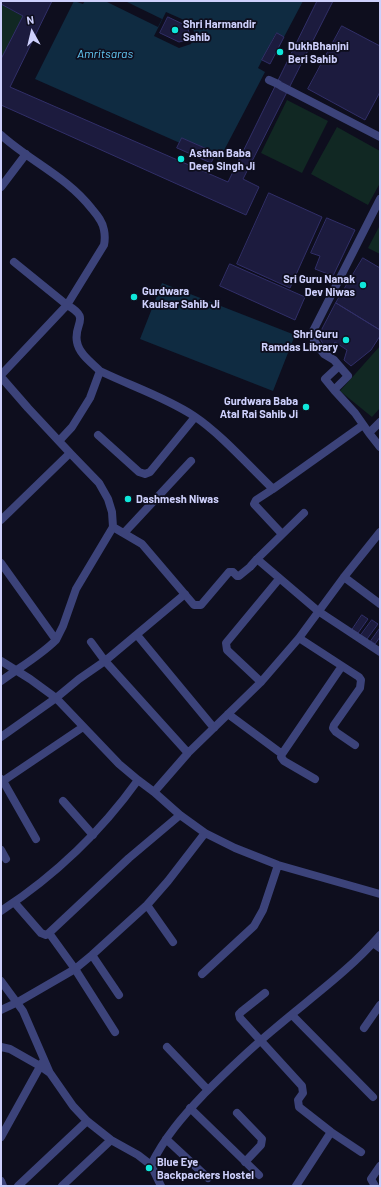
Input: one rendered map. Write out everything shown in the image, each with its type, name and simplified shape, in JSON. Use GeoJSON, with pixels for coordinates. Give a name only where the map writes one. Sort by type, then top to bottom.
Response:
{"type":"FeatureCollection","features":[{"type":"Feature","properties":{"kind":"street"},"geometry":{"type":"LineString","coordinates":[[269,80],[380,136]]}},
{"type":"Feature","properties":{"kind":"street"},"geometry":{"type":"LineString","coordinates":[[1,135],[67,183],[83,198],[101,221],[104,229],[104,245],[67,305],[1,376],[28,408],[99,483],[108,499],[112,512],[113,526],[76,589],[64,626],[56,640],[30,662],[1,681]]}},
{"type":"Feature","properties":{"kind":"street"},"geometry":{"type":"LineString","coordinates":[[1,187],[26,154]]}},
{"type":"Feature","properties":{"kind":"street"},"geometry":{"type":"LineString","coordinates":[[334,390],[348,376],[339,366],[324,354],[314,341],[313,331],[380,199]]}},
{"type":"Feature","properties":{"kind":"street"},"geometry":{"type":"LineString","coordinates":[[14,262],[67,305],[77,311],[80,315],[80,321],[76,334],[77,343],[80,350],[100,371],[175,405],[195,417],[214,432],[272,489]]}},
{"type":"Feature","properties":{"kind":"street"},"geometry":{"type":"LineString","coordinates":[[339,366],[325,380],[355,413],[380,447]]}},
{"type":"Feature","properties":{"kind":"street"},"geometry":{"type":"LineString","coordinates":[[59,441],[72,427],[90,398],[100,371]]}},
{"type":"Feature","properties":{"kind":"street"},"geometry":{"type":"LineString","coordinates":[[98,435],[139,472],[145,474],[150,472],[195,417]]}},
{"type":"Feature","properties":{"kind":"street"},"geometry":{"type":"LineString","coordinates":[[369,433],[380,422]]}},
{"type":"Feature","properties":{"kind":"street"},"geometry":{"type":"LineString","coordinates":[[282,534],[254,504],[256,500],[363,425]]}},
{"type":"Feature","properties":{"kind":"street"},"geometry":{"type":"LineString","coordinates":[[1,520],[70,453]]}},
{"type":"Feature","properties":{"kind":"street"},"geometry":{"type":"LineString","coordinates":[[124,533],[190,461]]}},
{"type":"Feature","properties":{"kind":"street"},"geometry":{"type":"LineString","coordinates":[[113,526],[142,544],[194,605],[201,605],[229,572],[233,572],[239,576],[304,513]]}},
{"type":"Feature","properties":{"kind":"street"},"geometry":{"type":"LineString","coordinates":[[154,792],[188,753],[261,682],[299,638],[318,611],[380,532]]}},
{"type":"Feature","properties":{"kind":"street"},"geometry":{"type":"LineString","coordinates":[[257,559],[318,611],[380,652]]}},
{"type":"Feature","properties":{"kind":"street"},"geometry":{"type":"LineString","coordinates":[[1,563],[56,640]]}},
{"type":"Feature","properties":{"kind":"street"},"geometry":{"type":"LineString","coordinates":[[344,577],[380,604]]}},
{"type":"Feature","properties":{"kind":"street"},"geometry":{"type":"LineString","coordinates":[[261,682],[227,650],[225,646],[228,639],[279,579]]}},
{"type":"Feature","properties":{"kind":"street"},"geometry":{"type":"LineString","coordinates":[[1,737],[105,661],[185,594]]}},
{"type":"Feature","properties":{"kind":"street"},"geometry":{"type":"LineString","coordinates":[[137,635],[214,728]]}},
{"type":"Feature","properties":{"kind":"street"},"geometry":{"type":"LineString","coordinates":[[299,638],[359,677],[361,684],[360,688],[333,728],[336,732],[355,745]]}},
{"type":"Feature","properties":{"kind":"street"},"geometry":{"type":"LineString","coordinates":[[91,642],[105,661],[188,753]]}},
{"type":"Feature","properties":{"kind":"street"},"geometry":{"type":"LineString","coordinates":[[1,661],[30,678],[56,698],[119,764],[205,834],[278,865],[380,894]]}},
{"type":"Feature","properties":{"kind":"street"},"geometry":{"type":"LineString","coordinates":[[315,779],[284,761],[281,757],[342,666]]}},
{"type":"Feature","properties":{"kind":"street"},"geometry":{"type":"LineString","coordinates":[[228,714],[282,754]]}},
{"type":"Feature","properties":{"kind":"street"},"geometry":{"type":"LineString","coordinates":[[36,839],[2,781],[83,726]]}},
{"type":"Feature","properties":{"kind":"street"},"geometry":{"type":"LineString","coordinates":[[1,911],[48,877],[93,835],[118,809],[138,780]]}},
{"type":"Feature","properties":{"kind":"street"},"geometry":{"type":"LineString","coordinates":[[63,801],[93,835]]}},
{"type":"Feature","properties":{"kind":"street"},"geometry":{"type":"LineString","coordinates":[[14,902],[41,933],[46,935],[129,858],[180,815]]}},
{"type":"Feature","properties":{"kind":"street"},"geometry":{"type":"LineString","coordinates":[[1,1010],[18,1002],[75,969],[92,955],[147,905],[173,876],[205,834]]}},
{"type":"Feature","properties":{"kind":"street"},"geometry":{"type":"LineString","coordinates":[[1,850],[6,859]]}},
{"type":"Feature","properties":{"kind":"street"},"geometry":{"type":"LineString","coordinates":[[202,974],[254,926],[263,910],[278,865]]}},
{"type":"Feature","properties":{"kind":"street"},"geometry":{"type":"LineString","coordinates":[[147,905],[173,942]]}},
{"type":"Feature","properties":{"kind":"street"},"geometry":{"type":"LineString","coordinates":[[49,933],[75,969],[115,1032]]}},
{"type":"Feature","properties":{"kind":"street"},"geometry":{"type":"LineString","coordinates":[[151,1165],[159,1148],[190,1108],[260,1040],[292,1015],[337,976],[380,935]]}},
{"type":"Feature","properties":{"kind":"street"},"geometry":{"type":"LineString","coordinates":[[373,943],[380,948]]}},
{"type":"Feature","properties":{"kind":"street"},"geometry":{"type":"LineString","coordinates":[[92,955],[119,995]]}},
{"type":"Feature","properties":{"kind":"street"},"geometry":{"type":"LineString","coordinates":[[1,981],[18,1002],[23,1011],[42,1063],[73,1106],[111,1140],[133,1152],[151,1165],[161,1186]]}},
{"type":"Feature","properties":{"kind":"street"},"geometry":{"type":"LineString","coordinates":[[265,993],[241,1012],[239,1016],[302,1086],[303,1093],[298,1100],[299,1107],[331,1132],[361,1152]]}},
{"type":"Feature","properties":{"kind":"street"},"geometry":{"type":"LineString","coordinates":[[364,1028],[380,1005]]}},
{"type":"Feature","properties":{"kind":"street"},"geometry":{"type":"LineString","coordinates":[[292,1015],[373,1097]]}},
{"type":"Feature","properties":{"kind":"street"},"geometry":{"type":"LineString","coordinates":[[1,1047],[10,1049],[42,1063]]}},
{"type":"Feature","properties":{"kind":"street"},"geometry":{"type":"LineString","coordinates":[[167,1047],[208,1090]]}},
{"type":"Feature","properties":{"kind":"street"},"geometry":{"type":"LineString","coordinates":[[1,1137],[42,1063]]}},
{"type":"Feature","properties":{"kind":"street"},"geometry":{"type":"LineString","coordinates":[[190,1108],[259,1175]]}},
{"type":"Feature","properties":{"kind":"street"},"geometry":{"type":"LineString","coordinates":[[237,1113],[260,1137],[262,1143],[245,1162]]}},
{"type":"Feature","properties":{"kind":"street"},"geometry":{"type":"LineString","coordinates":[[18,1186],[87,1120]]}},
{"type":"Feature","properties":{"kind":"street"},"geometry":{"type":"LineString","coordinates":[[296,1186],[331,1132]]}},
{"type":"Feature","properties":{"kind":"street"},"geometry":{"type":"LineString","coordinates":[[166,1139],[208,1178]]}},
{"type":"Feature","properties":{"kind":"street"},"geometry":{"type":"LineString","coordinates":[[62,1186],[111,1140]]}},
{"type":"Feature","properties":{"kind":"street"},"geometry":{"type":"LineString","coordinates":[[375,1186],[371,1179],[380,1166]]}},
{"type":"Feature","properties":{"kind":"street"},"geometry":{"type":"LineString","coordinates":[[1,1181],[3,1186]]}},
{"type":"Feature","properties":{"kind":"green space"},"geometry":{"type":"Polygon","coordinates":[[[1,4],[23,16],[1,59],[1,4]]]}},
{"type":"Feature","properties":{"kind":"green space"},"geometry":{"type":"Polygon","coordinates":[[[287,100],[328,121],[302,173],[261,153],[287,100]]]}},
{"type":"Feature","properties":{"kind":"green space"},"geometry":{"type":"Polygon","coordinates":[[[337,127],[380,151],[380,183],[368,205],[311,174],[337,127]]]}},
{"type":"Feature","properties":{"kind":"green space"},"geometry":{"type":"Polygon","coordinates":[[[380,225],[380,254],[368,248],[380,225]]]}},
{"type":"Feature","properties":{"kind":"green space"},"geometry":{"type":"Polygon","coordinates":[[[380,346],[380,408],[372,417],[340,391],[380,346]]]}},
{"type":"Feature","properties":{"kind":"water","name":"Amritsaras"},"geometry":{"type":"Polygon","coordinates":[[[74,1],[83,4],[85,1],[303,1],[284,37],[276,33],[258,68],[265,72],[219,160],[214,157],[215,153],[182,138],[180,143],[35,79],[74,1]],[[166,12],[154,36],[179,48],[191,44],[195,35],[191,23],[166,12]]]}},
{"type":"Feature","properties":{"kind":"water"},"geometry":{"type":"Polygon","coordinates":[[[162,283],[295,335],[273,391],[140,339],[162,283]]]}},
{"type":"Feature","properties":{"kind":"pier"},"geometry":{"type":"Polygon","coordinates":[[[105,1],[125,1],[162,19],[158,27],[105,1]]]}},
{"type":"Feature","properties":{"kind":"building"},"geometry":{"type":"Polygon","coordinates":[[[1,1],[52,1],[10,87],[228,182],[317,1],[333,1],[243,179],[259,187],[246,215],[1,105],[1,59],[23,16],[1,4],[1,1]]]}},
{"type":"Feature","properties":{"kind":"building","name":"Shri Harmandir Sahib"},"geometry":{"type":"Polygon","coordinates":[[[168,17],[187,26],[190,35],[187,40],[179,42],[160,33],[168,17]]]}},
{"type":"Feature","properties":{"kind":"building"},"geometry":{"type":"Polygon","coordinates":[[[342,26],[380,46],[380,92],[365,120],[308,89],[342,26]]]}},
{"type":"Feature","properties":{"kind":"building"},"geometry":{"type":"Polygon","coordinates":[[[277,33],[284,37],[270,64],[262,60],[277,33]]]}},
{"type":"Feature","properties":{"kind":"building"},"geometry":{"type":"Polygon","coordinates":[[[182,138],[216,153],[211,163],[177,148],[182,138]]]}},
{"type":"Feature","properties":{"kind":"building"},"geometry":{"type":"Polygon","coordinates":[[[269,193],[322,217],[290,288],[237,264],[269,193]]]}},
{"type":"Feature","properties":{"kind":"building"},"geometry":{"type":"Polygon","coordinates":[[[327,218],[355,230],[333,276],[315,269],[320,256],[311,253],[327,218]]]}},
{"type":"Feature","properties":{"kind":"building","name":"Sri Guru Nanak Dev Niwas"},"geometry":{"type":"Polygon","coordinates":[[[363,258],[380,268],[380,330],[336,303],[363,258]]]}},
{"type":"Feature","properties":{"kind":"building"},"geometry":{"type":"Polygon","coordinates":[[[230,264],[305,297],[295,320],[220,286],[230,264]]]}},
{"type":"Feature","properties":{"kind":"building"},"geometry":{"type":"Polygon","coordinates":[[[336,303],[380,330],[380,336],[371,350],[351,366],[344,360],[347,350],[335,342],[330,352],[326,349],[319,337],[336,303]]]}},
{"type":"Feature","properties":{"kind":"building"},"geometry":{"type":"Polygon","coordinates":[[[362,615],[368,619],[358,633],[352,630],[362,615]]]}},
{"type":"Feature","properties":{"kind":"building"},"geometry":{"type":"Polygon","coordinates":[[[372,620],[378,624],[367,639],[361,635],[372,620]]]}},
{"type":"Feature","properties":{"kind":"building"},"geometry":{"type":"Polygon","coordinates":[[[380,628],[380,637],[375,644],[371,641],[380,628]]]}},
{"type":"Feature","properties":{"kind":"place","name":"Shri Harmandir Sahib"},"geometry":{"type":"Point","coordinates":[175,30]}},
{"type":"Feature","properties":{"kind":"place","name":"DukhBhanjni Beri Sahib"},"geometry":{"type":"Point","coordinates":[280,52]}},
{"type":"Feature","properties":{"kind":"place","name":"Asthan Baba Deep Singh Ji"},"geometry":{"type":"Point","coordinates":[181,159]}},
{"type":"Feature","properties":{"kind":"place","name":"Sri Guru Nanak Dev Niwas"},"geometry":{"type":"Point","coordinates":[363,285]}},
{"type":"Feature","properties":{"kind":"place","name":"Gurdwara Kaulsar Sahib Ji"},"geometry":{"type":"Point","coordinates":[134,297]}},
{"type":"Feature","properties":{"kind":"place","name":"Shri Guru Ramdas Library"},"geometry":{"type":"Point","coordinates":[346,340]}},
{"type":"Feature","properties":{"kind":"place","name":"Gurdwara Baba Atal Rai Sahib Ji"},"geometry":{"type":"Point","coordinates":[306,407]}},
{"type":"Feature","properties":{"kind":"place","name":"Dashmesh Niwas"},"geometry":{"type":"Point","coordinates":[128,499]}},
{"type":"Feature","properties":{"kind":"place","name":"Blue Eye Backpackers Hostel"},"geometry":{"type":"Point","coordinates":[149,1168]}}]}
